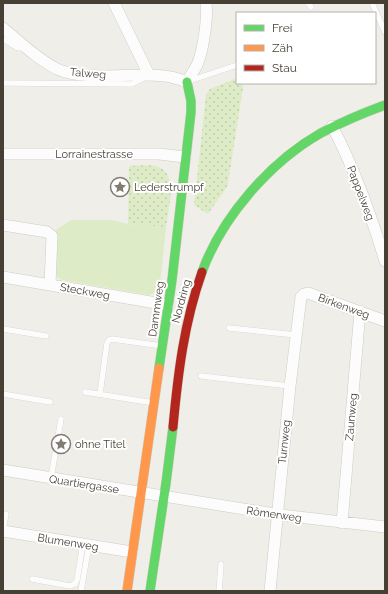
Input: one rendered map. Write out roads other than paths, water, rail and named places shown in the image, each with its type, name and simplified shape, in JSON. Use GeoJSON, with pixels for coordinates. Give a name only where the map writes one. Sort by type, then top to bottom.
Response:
{"type":"FeatureCollection","features":[{"type":"Feature","properties":{"kind":"main road","name":"Dammweg"},"geometry":{"type":"LineString","coordinates":[[127,591],[168,304],[191,101],[187,82]]}},
{"type":"Feature","properties":{"kind":"main road","name":"Nordring"},"geometry":{"type":"LineString","coordinates":[[150,591],[186,330],[193,297],[208,258],[232,216],[245,198],[266,175],[298,147],[332,126],[385,105]]}},
{"type":"Feature","properties":{"kind":"street"},"geometry":{"type":"LineString","coordinates":[[114,3],[149,75]]}},
{"type":"Feature","properties":{"kind":"street"},"geometry":{"type":"LineString","coordinates":[[187,82],[197,64],[200,55],[207,22],[206,3]]}},
{"type":"Feature","properties":{"kind":"street","name":"Talweg"},"geometry":{"type":"LineString","coordinates":[[3,28],[56,68],[67,72],[94,75],[163,76],[187,82]]}},
{"type":"Feature","properties":{"kind":"street","name":"Pappelweg"},"geometry":{"type":"LineString","coordinates":[[332,126],[354,172],[385,261]]}},
{"type":"Feature","properties":{"kind":"street","name":"Lorrainestrasse"},"geometry":{"type":"LineString","coordinates":[[3,154],[159,154],[185,157]]}},
{"type":"Feature","properties":{"kind":"street"},"geometry":{"type":"LineString","coordinates":[[3,225],[47,232],[52,236],[52,278],[50,285]]}},
{"type":"Feature","properties":{"kind":"street","name":"Steckweg"},"geometry":{"type":"LineString","coordinates":[[3,277],[168,304]]}},
{"type":"Feature","properties":{"kind":"street","name":"Birkenweg"},"geometry":{"type":"LineString","coordinates":[[304,294],[308,292],[385,321]]}},
{"type":"Feature","properties":{"kind":"street","name":"Turnweg"},"geometry":{"type":"LineString","coordinates":[[270,591],[290,386],[300,300],[304,294]]}},
{"type":"Feature","properties":{"kind":"street","name":"Zaunweg"},"geometry":{"type":"LineString","coordinates":[[342,523],[360,311]]}},
{"type":"Feature","properties":{"kind":"street","name":"Quartiergasse"},"geometry":{"type":"LineString","coordinates":[[3,470],[164,497]]}},
{"type":"Feature","properties":{"kind":"street","name":"Römerweg"},"geometry":{"type":"LineString","coordinates":[[164,497],[342,523],[385,527]]}},
{"type":"Feature","properties":{"kind":"street","name":"Blumenweg"},"geometry":{"type":"LineString","coordinates":[[3,531],[132,552]]}},
{"type":"Feature","properties":{"kind":"lane"},"geometry":{"type":"LineString","coordinates":[[374,4],[385,32]]}},
{"type":"Feature","properties":{"kind":"lane"},"geometry":{"type":"LineString","coordinates":[[3,39],[16,47],[20,48],[24,45]]}},
{"type":"Feature","properties":{"kind":"lane"},"geometry":{"type":"LineString","coordinates":[[187,82],[236,65]]}},
{"type":"Feature","properties":{"kind":"lane"},"geometry":{"type":"LineString","coordinates":[[3,83],[132,84],[149,75]]}},
{"type":"Feature","properties":{"kind":"lane"},"geometry":{"type":"LineString","coordinates":[[229,328],[296,335]]}},
{"type":"Feature","properties":{"kind":"lane"},"geometry":{"type":"LineString","coordinates":[[3,329],[46,336]]}},
{"type":"Feature","properties":{"kind":"lane"},"geometry":{"type":"LineString","coordinates":[[100,394],[107,343],[109,340],[112,339],[163,346]]}},
{"type":"Feature","properties":{"kind":"lane"},"geometry":{"type":"LineString","coordinates":[[201,376],[290,386]]}},
{"type":"Feature","properties":{"kind":"lane"},"geometry":{"type":"LineString","coordinates":[[85,392],[154,404]]}},
{"type":"Feature","properties":{"kind":"lane"},"geometry":{"type":"LineString","coordinates":[[3,394],[50,402]]}},
{"type":"Feature","properties":{"kind":"lane"},"geometry":{"type":"LineString","coordinates":[[51,478],[61,419]]}},
{"type":"Feature","properties":{"kind":"lane"},"geometry":{"type":"LineString","coordinates":[[3,531],[6,514]]}},
{"type":"Feature","properties":{"kind":"lane"},"geometry":{"type":"LineString","coordinates":[[32,579],[70,586],[75,584],[86,545]]}},
{"type":"Feature","properties":{"kind":"lane"},"geometry":{"type":"LineString","coordinates":[[81,591],[86,545]]}},
{"type":"Feature","properties":{"kind":"lane"},"geometry":{"type":"LineString","coordinates":[[219,591],[221,564]]}},
{"type":"Feature","properties":{"kind":"place","name":"Lederstrumpf"},"geometry":{"type":"Point","coordinates":[120,187]}},
{"type":"Feature","properties":{"kind":"place","name":"ohne Titel"},"geometry":{"type":"Point","coordinates":[61,444]}}]}
